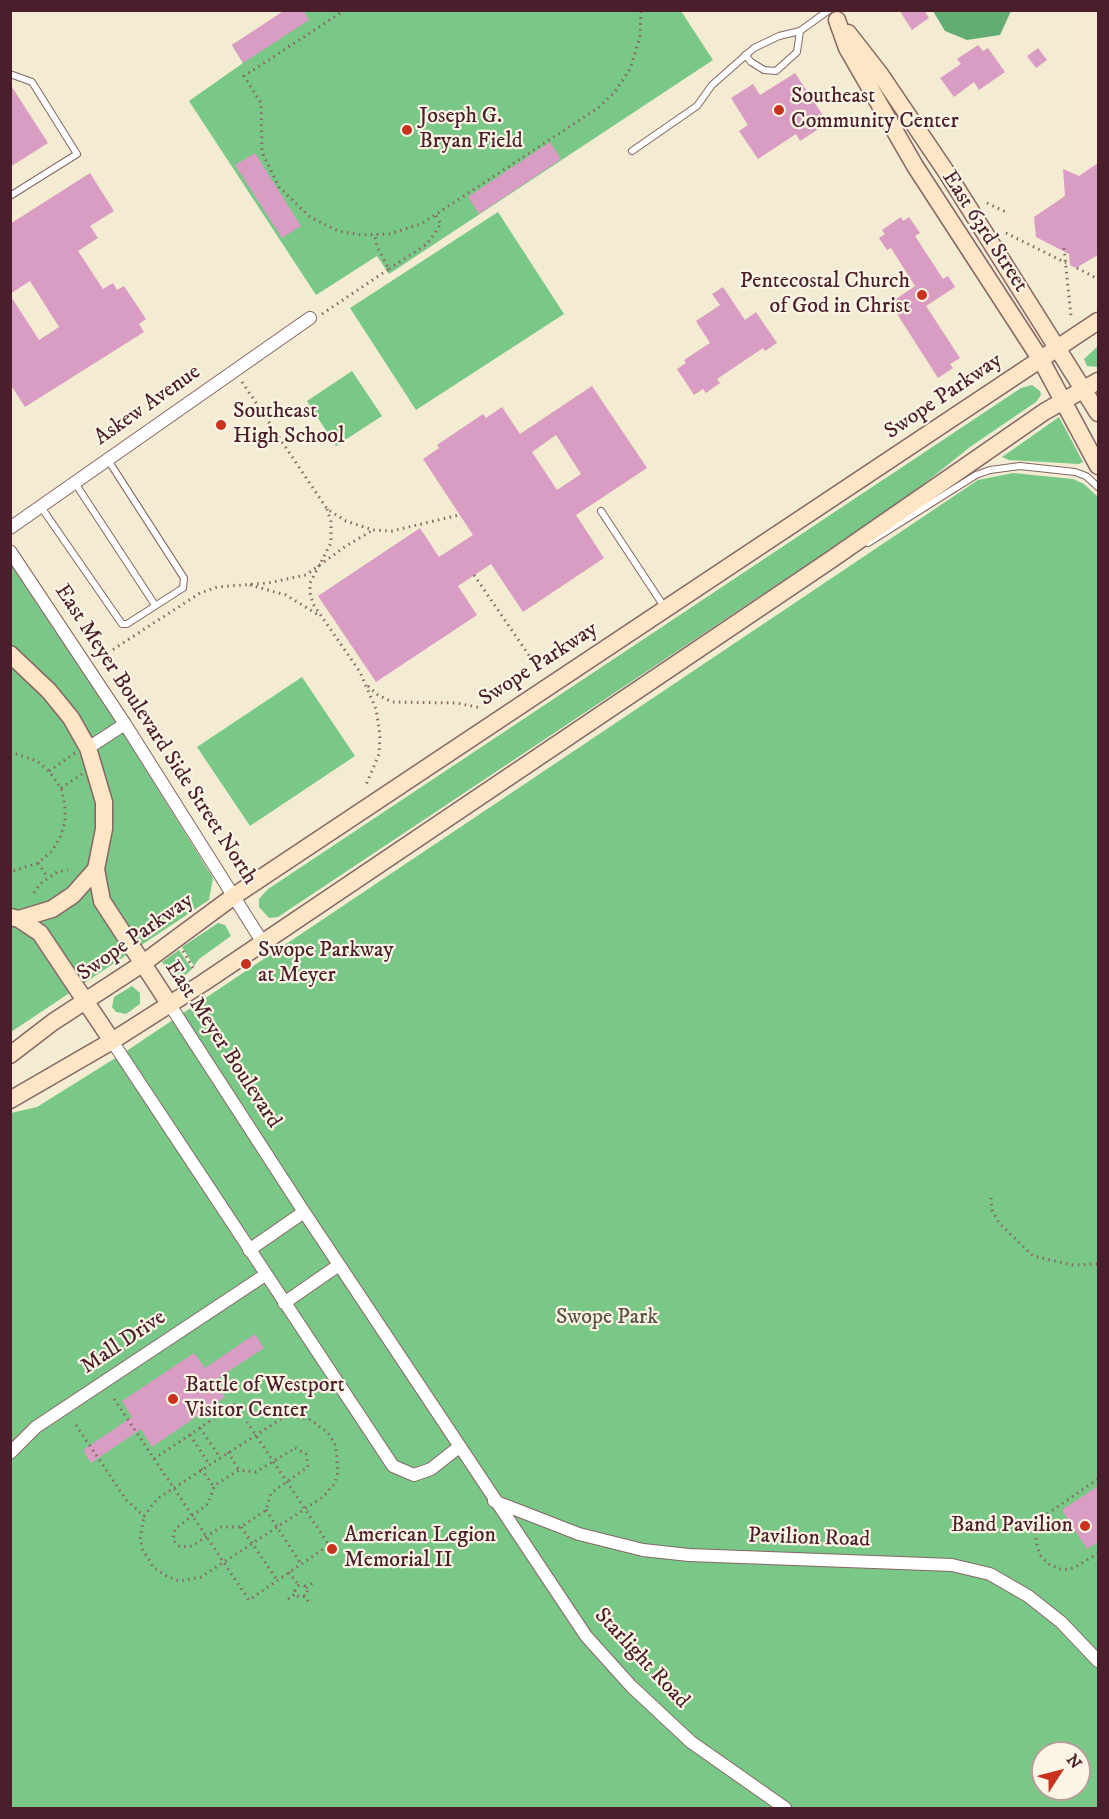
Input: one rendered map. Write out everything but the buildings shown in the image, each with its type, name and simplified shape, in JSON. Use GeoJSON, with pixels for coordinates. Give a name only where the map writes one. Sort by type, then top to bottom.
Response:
{"type":"FeatureCollection","features":[{"type":"Feature","properties":{"kind":"main road","name":"East 63rd Street"},"geometry":{"type":"LineString","coordinates":[[832,14],[880,74],[947,172],[1059,348],[1091,385],[1098,413]]}},
{"type":"Feature","properties":{"kind":"main road","name":"East 63rd Street"},"geometry":{"type":"LineString","coordinates":[[832,14],[847,48],[915,166],[1041,360],[1098,466]]}},
{"type":"Feature","properties":{"kind":"main road","name":"Swope Parkway"},"geometry":{"type":"LineString","coordinates":[[10,1055],[52,1022],[142,964],[234,896],[1098,321]]}},
{"type":"Feature","properties":{"kind":"main road"},"geometry":{"type":"LineString","coordinates":[[10,1100],[170,1005],[1064,400],[1091,385]]}},
{"type":"Feature","properties":{"kind":"main road","name":"East Meyer Boulevard"},"geometry":{"type":"LineString","coordinates":[[10,654],[49,691],[71,718],[104,802],[104,829],[96,869],[102,901],[170,1005]]}},
{"type":"Feature","properties":{"kind":"main road"},"geometry":{"type":"LineString","coordinates":[[15,918],[52,909],[85,884],[96,869]]}},
{"type":"Feature","properties":{"kind":"main road"},"geometry":{"type":"LineString","coordinates":[[15,918],[40,933],[112,1041]]}},
{"type":"Feature","properties":{"kind":"street","name":"Askew Avenue"},"geometry":{"type":"LineString","coordinates":[[10,528],[315,317]]}},
{"type":"Feature","properties":{"kind":"street","name":"East Meyer Boulevard Side Street North"},"geometry":{"type":"LineString","coordinates":[[10,551],[126,724],[263,943]]}},
{"type":"Feature","properties":{"kind":"street"},"geometry":{"type":"LineString","coordinates":[[82,750],[126,724]]}},
{"type":"Feature","properties":{"kind":"street","name":"East Meyer Boulevard"},"geometry":{"type":"LineString","coordinates":[[170,1005],[459,1447]]}},
{"type":"Feature","properties":{"kind":"street"},"geometry":{"type":"LineString","coordinates":[[112,1041],[393,1466],[414,1475],[431,1469],[459,1447]]}},
{"type":"Feature","properties":{"kind":"street"},"geometry":{"type":"LineString","coordinates":[[249,1250],[304,1212]]}},
{"type":"Feature","properties":{"kind":"street"},"geometry":{"type":"LineString","coordinates":[[284,1303],[339,1265]]}},
{"type":"Feature","properties":{"kind":"street","name":"Mall Drive"},"geometry":{"type":"LineString","coordinates":[[10,1453],[36,1427],[265,1275]]}},
{"type":"Feature","properties":{"kind":"street","name":"Starlight Road"},"geometry":{"type":"LineString","coordinates":[[459,1447],[586,1636],[631,1686],[691,1742],[785,1809]]}},
{"type":"Feature","properties":{"kind":"street","name":"Pavilion Road"},"geometry":{"type":"LineString","coordinates":[[494,1501],[579,1534],[643,1550],[689,1555],[952,1565],[990,1574],[1028,1596],[1062,1622],[1098,1660]]}},
{"type":"Feature","properties":{"kind":"lane"},"geometry":{"type":"LineString","coordinates":[[632,151],[697,106],[712,85],[745,55],[779,36],[800,31],[832,14]]}},
{"type":"Feature","properties":{"kind":"lane"},"geometry":{"type":"LineString","coordinates":[[745,55],[764,70],[777,71],[797,52],[800,31]]}},
{"type":"Feature","properties":{"kind":"lane"},"geometry":{"type":"LineString","coordinates":[[10,74],[19,75],[32,82],[77,154],[10,196]]}},
{"type":"Feature","properties":{"kind":"lane"},"geometry":{"type":"LineString","coordinates":[[41,507],[118,621],[127,624],[183,588],[184,578],[108,460]]}},
{"type":"Feature","properties":{"kind":"lane"},"geometry":{"type":"LineString","coordinates":[[829,561],[874,540],[976,475],[990,470],[1020,466],[1065,470],[1086,476],[1098,487]]}},
{"type":"Feature","properties":{"kind":"lane"},"geometry":{"type":"LineString","coordinates":[[75,483],[155,605]]}},
{"type":"Feature","properties":{"kind":"lane"},"geometry":{"type":"LineString","coordinates":[[601,511],[666,609]]}},
{"type":"Feature","properties":{"kind":"path"},"geometry":{"type":"LineString","coordinates":[[345,10],[244,76],[261,103],[262,152],[271,174],[288,198],[310,217],[324,225],[350,233],[375,235],[411,228],[607,100],[624,79],[637,51],[641,10]]}},
{"type":"Feature","properties":{"kind":"path"},"geometry":{"type":"LineString","coordinates":[[987,203],[1008,213]]}},
{"type":"Feature","properties":{"kind":"path"},"geometry":{"type":"LineString","coordinates":[[315,317],[427,244],[441,224],[435,214]]}},
{"type":"Feature","properties":{"kind":"path"},"geometry":{"type":"LineString","coordinates":[[1006,233],[1066,263]]}},
{"type":"Feature","properties":{"kind":"path"},"geometry":{"type":"LineString","coordinates":[[375,235],[377,247],[389,269]]}},
{"type":"Feature","properties":{"kind":"path"},"geometry":{"type":"LineString","coordinates":[[1064,248],[1071,316]]}},
{"type":"Feature","properties":{"kind":"path"},"geometry":{"type":"LineString","coordinates":[[1077,268],[1098,279]]}},
{"type":"Feature","properties":{"kind":"path"},"geometry":{"type":"LineString","coordinates":[[242,382],[327,509],[331,522],[331,543],[310,583],[310,594],[367,685],[376,709],[380,735],[379,754],[366,785]]}},
{"type":"Feature","properties":{"kind":"path"},"geometry":{"type":"LineString","coordinates":[[327,509],[346,520],[373,530],[392,531],[459,515]]}},
{"type":"Feature","properties":{"kind":"path"},"geometry":{"type":"LineString","coordinates":[[103,656],[200,593],[217,587],[289,580],[306,575],[373,530]]}},
{"type":"Feature","properties":{"kind":"path"},"geometry":{"type":"LineString","coordinates":[[474,575],[539,669]]}},
{"type":"Feature","properties":{"kind":"path"},"geometry":{"type":"LineString","coordinates":[[242,584],[286,596],[324,618]]}},
{"type":"Feature","properties":{"kind":"path"},"geometry":{"type":"LineString","coordinates":[[367,685],[378,695],[392,702],[457,703],[481,708]]}},
{"type":"Feature","properties":{"kind":"path"},"geometry":{"type":"LineString","coordinates":[[49,771],[82,750]]}},
{"type":"Feature","properties":{"kind":"path"},"geometry":{"type":"LineString","coordinates":[[10,752],[37,761],[49,771],[61,788],[65,804],[65,822],[60,838],[51,852],[38,863],[10,872]]}},
{"type":"Feature","properties":{"kind":"path"},"geometry":{"type":"LineString","coordinates":[[61,788],[84,773]]}},
{"type":"Feature","properties":{"kind":"path"},"geometry":{"type":"LineString","coordinates":[[38,863],[48,878]]}},
{"type":"Feature","properties":{"kind":"path"},"geometry":{"type":"LineString","coordinates":[[34,893],[48,878],[59,871],[68,870]]}},
{"type":"Feature","properties":{"kind":"path"},"geometry":{"type":"LineString","coordinates":[[181,948],[193,968]]}},
{"type":"Feature","properties":{"kind":"path"},"geometry":{"type":"LineString","coordinates":[[93,967],[113,954]]}},
{"type":"Feature","properties":{"kind":"path"},"geometry":{"type":"LineString","coordinates":[[991,1198],[992,1210],[999,1223],[1027,1252],[1041,1259],[1073,1265],[1098,1264]]}},
{"type":"Feature","properties":{"kind":"path"},"geometry":{"type":"LineString","coordinates":[[114,1399],[249,1600],[329,1545],[247,1422]]}},
{"type":"Feature","properties":{"kind":"path"},"geometry":{"type":"LineString","coordinates":[[154,1459],[235,1404]]}},
{"type":"Feature","properties":{"kind":"path"},"geometry":{"type":"LineString","coordinates":[[293,1416],[311,1420],[331,1437],[339,1457],[335,1483],[323,1497],[305,1510],[224,1563],[192,1580],[180,1581],[160,1573],[143,1550],[140,1528],[144,1516],[157,1498],[228,1452],[273,1423],[293,1416]]}},
{"type":"Feature","properties":{"kind":"path"},"geometry":{"type":"LineString","coordinates":[[76,1425],[127,1501],[144,1516]]}},
{"type":"Feature","properties":{"kind":"path"},"geometry":{"type":"LineString","coordinates":[[200,1428],[220,1457]]}},
{"type":"Feature","properties":{"kind":"path"},"geometry":{"type":"LineString","coordinates":[[190,1435],[209,1464]]}},
{"type":"Feature","properties":{"kind":"path"},"geometry":{"type":"LineString","coordinates":[[295,1449],[306,1454],[308,1467],[271,1493],[266,1510],[241,1527],[226,1525],[187,1547],[180,1547],[175,1542],[175,1528],[208,1504],[214,1487],[239,1470],[256,1472],[273,1461],[295,1449]]}},
{"type":"Feature","properties":{"kind":"path"},"geometry":{"type":"LineString","coordinates":[[228,1452],[239,1470]]}},
{"type":"Feature","properties":{"kind":"path"},"geometry":{"type":"LineString","coordinates":[[201,1469],[214,1487]]}},
{"type":"Feature","properties":{"kind":"path"},"geometry":{"type":"LineString","coordinates":[[1098,1479],[1044,1516],[1036,1527],[1036,1541],[1040,1555],[1050,1565],[1063,1570],[1074,1568],[1098,1553]]}},
{"type":"Feature","properties":{"kind":"path"},"geometry":{"type":"LineString","coordinates":[[266,1510],[301,1564]]}},
{"type":"Feature","properties":{"kind":"path"},"geometry":{"type":"LineString","coordinates":[[241,1527],[277,1580]]}},
{"type":"Feature","properties":{"kind":"path"},"geometry":{"type":"LineString","coordinates":[[289,1572],[298,1587]]}},
{"type":"Feature","properties":{"kind":"path"},"geometry":{"type":"LineString","coordinates":[[306,1588],[314,1582]]}},
{"type":"Feature","properties":{"kind":"path"},"geometry":{"type":"LineString","coordinates":[[303,1584],[308,1592],[300,1598],[294,1589],[298,1587],[303,1584]]}},
{"type":"Feature","properties":{"kind":"path"},"geometry":{"type":"LineString","coordinates":[[288,1599],[297,1593]]}},
{"type":"Feature","properties":{"kind":"path"},"geometry":{"type":"LineString","coordinates":[[304,1595],[310,1604]]}},
{"type":"Feature","properties":{"kind":"green space","name":"Joseph G. Bryan Field"},"geometry":{"type":"Polygon","coordinates":[[[285,11],[681,11],[713,60],[389,274],[377,256],[316,295],[189,101],[243,63],[232,45],[285,11]]]}},
{"type":"Feature","properties":{"kind":"green space"},"geometry":{"type":"Polygon","coordinates":[[[933,11],[1011,11],[1000,35],[967,40],[945,31],[933,11]]]}},
{"type":"Feature","properties":{"kind":"green space"},"geometry":{"type":"Polygon","coordinates":[[[498,212],[564,314],[416,410],[350,308],[498,212]]]}},
{"type":"Feature","properties":{"kind":"green space"},"geometry":{"type":"Polygon","coordinates":[[[1098,346],[1098,367],[1087,366],[1084,359],[1098,346]]]}},
{"type":"Feature","properties":{"kind":"green space"},"geometry":{"type":"Polygon","coordinates":[[[352,371],[382,416],[336,446],[307,401],[352,371]]]}},
{"type":"Feature","properties":{"kind":"green space"},"geometry":{"type":"Polygon","coordinates":[[[1032,385],[1040,391],[1041,395],[1036,402],[970,447],[904,500],[278,917],[269,918],[259,907],[259,899],[268,889],[1021,388],[1032,385]]]}},
{"type":"Feature","properties":{"kind":"green space"},"geometry":{"type":"Polygon","coordinates":[[[1059,417],[1083,462],[1079,464],[1009,460],[1002,457],[1059,417]]]}},
{"type":"Feature","properties":{"kind":"green space","name":"Swope Park"},"geometry":{"type":"Polygon","coordinates":[[[1013,473],[1073,479],[1084,484],[1098,497],[1098,1808],[11,1808],[11,1113],[37,1107],[125,1052],[978,480],[1013,473]]]}},
{"type":"Feature","properties":{"kind":"green space"},"geometry":{"type":"Polygon","coordinates":[[[10,551],[213,878],[209,900],[11,1032],[10,551]]]}},
{"type":"Feature","properties":{"kind":"green space"},"geometry":{"type":"Polygon","coordinates":[[[302,677],[355,756],[250,826],[197,747],[302,677]]]}},
{"type":"Feature","properties":{"kind":"green space"},"geometry":{"type":"Polygon","coordinates":[[[218,923],[225,925],[231,936],[199,959],[194,966],[182,947],[218,923]]]}},
{"type":"Feature","properties":{"kind":"green space"},"geometry":{"type":"Polygon","coordinates":[[[179,950],[192,969],[177,983],[162,962],[179,950]]]}},
{"type":"Feature","properties":{"kind":"green space"},"geometry":{"type":"Polygon","coordinates":[[[132,986],[140,993],[140,1004],[126,1014],[116,1012],[112,1007],[114,997],[132,986]]]}},
{"type":"Feature","properties":{"kind":"place","name":"Southeast Community Center"},"geometry":{"type":"Point","coordinates":[779,110]}},
{"type":"Feature","properties":{"kind":"place","name":"Joseph G. Bryan Field"},"geometry":{"type":"Point","coordinates":[407,130]}},
{"type":"Feature","properties":{"kind":"place","name":"Pentecostal Church of God in Christ"},"geometry":{"type":"Point","coordinates":[922,295]}},
{"type":"Feature","properties":{"kind":"place","name":"Southeast High School"},"geometry":{"type":"Point","coordinates":[221,425]}},
{"type":"Feature","properties":{"kind":"place","name":"Swope Parkway at Meyer"},"geometry":{"type":"Point","coordinates":[246,964]}},
{"type":"Feature","properties":{"kind":"place","name":"Battle of Westport Visitor Center"},"geometry":{"type":"Point","coordinates":[173,1399]}},
{"type":"Feature","properties":{"kind":"place","name":"Band Pavilion"},"geometry":{"type":"Point","coordinates":[1085,1526]}},
{"type":"Feature","properties":{"kind":"place","name":"American Legion Memorial II"},"geometry":{"type":"Point","coordinates":[332,1549]}}]}
